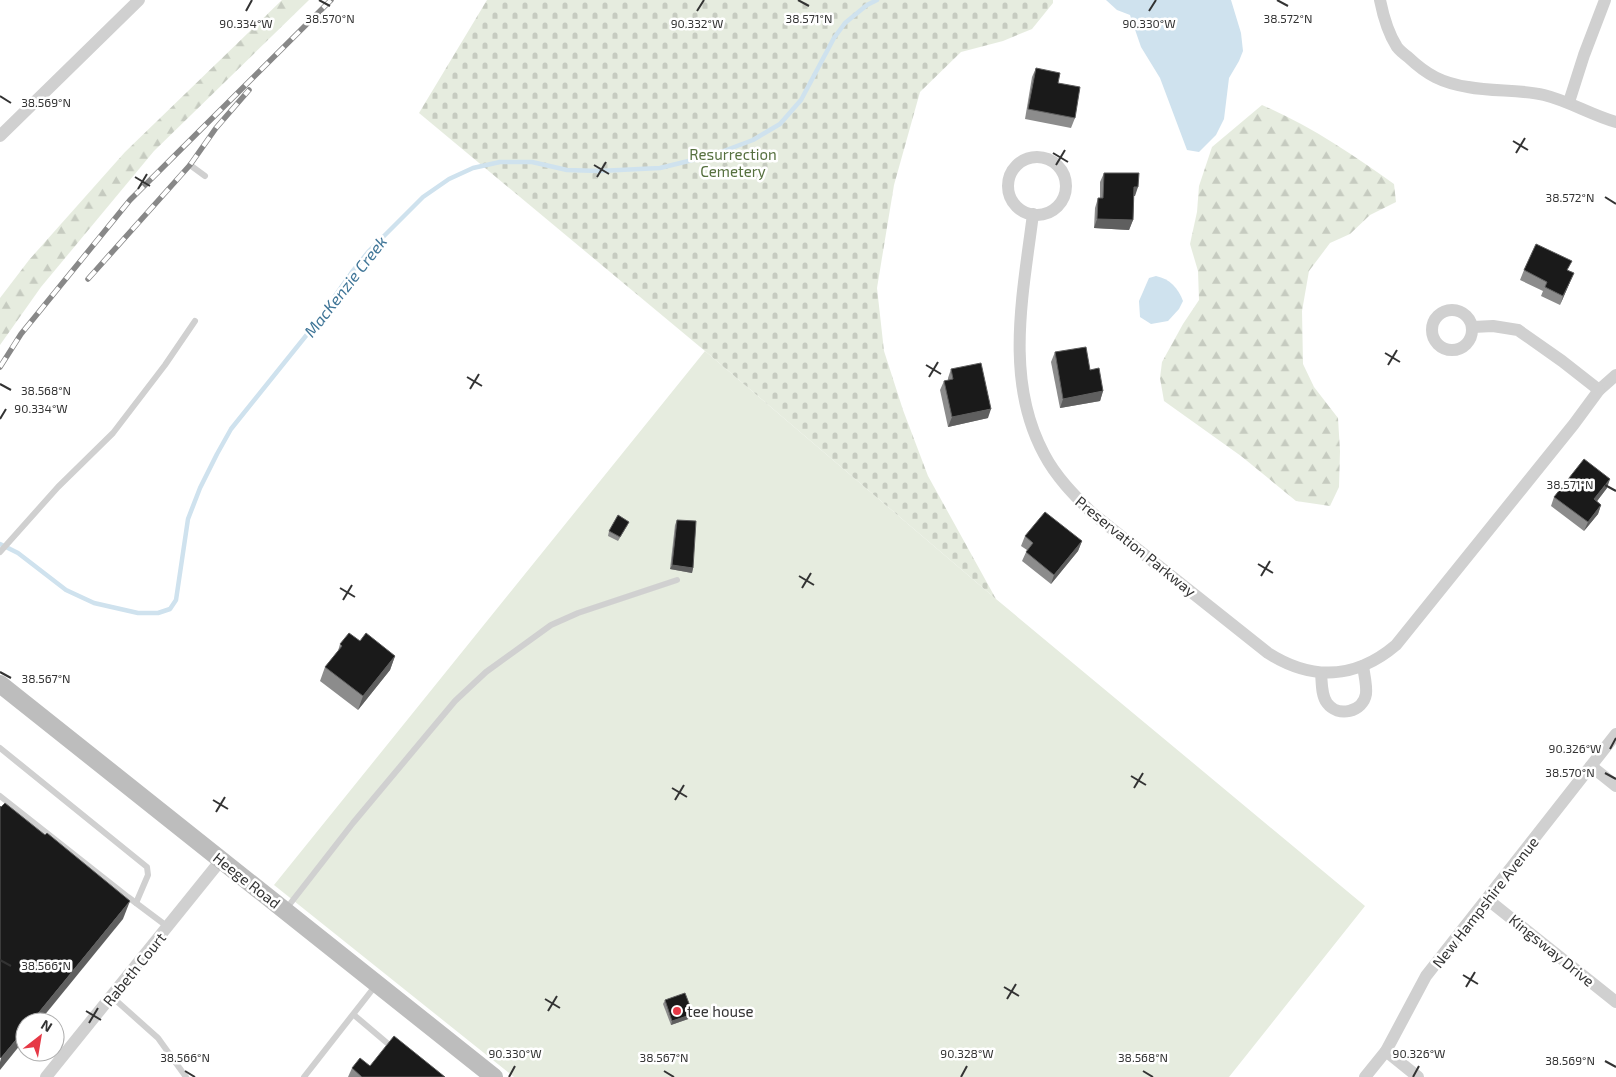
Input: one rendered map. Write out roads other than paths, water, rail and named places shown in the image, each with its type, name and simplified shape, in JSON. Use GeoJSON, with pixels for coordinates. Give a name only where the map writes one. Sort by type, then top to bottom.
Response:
{"type":"FeatureCollection","features":[{"type":"Feature","properties":{"kind":"street"},"geometry":{"type":"LineString","coordinates":[[0,136],[139,0]]}},
{"type":"Feature","properties":{"kind":"street"},"geometry":{"type":"LineString","coordinates":[[1380,0],[1388,28],[1398,48],[1429,75],[1449,83],[1470,88],[1518,90],[1544,95],[1569,102],[1605,119],[1616,122]]}},
{"type":"Feature","properties":{"kind":"street"},"geometry":{"type":"LineString","coordinates":[[1569,102],[1605,0]]}},
{"type":"Feature","properties":{"kind":"street"},"geometry":{"type":"LineString","coordinates":[[1036,156],[1053,161],[1060,167],[1064,174],[1066,192],[1063,200],[1050,211],[1042,214],[1033,214],[1025,212],[1012,201],[1008,184],[1014,168],[1020,162],[1036,156]]}},
{"type":"Feature","properties":{"kind":"street","name":"Preservation Parkway"},"geometry":{"type":"LineString","coordinates":[[1033,214],[1020,319],[1020,369],[1024,399],[1034,432],[1044,454],[1057,475],[1092,513],[1268,654],[1294,667],[1321,673],[1343,672],[1363,666],[1386,653],[1405,636],[1599,390],[1616,375]]}},
{"type":"Feature","properties":{"kind":"street"},"geometry":{"type":"LineString","coordinates":[[1472,327],[1493,326],[1518,330],[1599,390]]}},
{"type":"Feature","properties":{"kind":"street"},"geometry":{"type":"LineString","coordinates":[[1321,673],[1323,695],[1327,704],[1336,711],[1346,712],[1356,709],[1363,702],[1366,693],[1363,666]]}},
{"type":"Feature","properties":{"kind":"street","name":"Heege Road"},"geometry":{"type":"LineString","coordinates":[[4,690],[222,860],[494,1077]]}},
{"type":"Feature","properties":{"kind":"street","name":"New Hampshire Avenue"},"geometry":{"type":"LineString","coordinates":[[1365,1077],[1386,1051],[1426,976],[1616,734]]}},
{"type":"Feature","properties":{"kind":"street"},"geometry":{"type":"LineString","coordinates":[[1591,766],[1616,786]]}},
{"type":"Feature","properties":{"kind":"street","name":"Rabeth Court"},"geometry":{"type":"LineString","coordinates":[[46,1077],[222,860]]}},
{"type":"Feature","properties":{"kind":"street","name":"Kingsway Drive"},"geometry":{"type":"LineString","coordinates":[[1487,899],[1616,1002]]}},
{"type":"Feature","properties":{"kind":"street"},"geometry":{"type":"LineString","coordinates":[[1386,1051],[1418,1077]]}},
{"type":"Feature","properties":{"kind":"lane"},"geometry":{"type":"LineString","coordinates":[[190,165],[205,176]]}},
{"type":"Feature","properties":{"kind":"lane"},"geometry":{"type":"LineString","coordinates":[[0,552],[58,488],[113,433],[165,365],[195,321]]}},
{"type":"Feature","properties":{"kind":"lane"},"geometry":{"type":"LineString","coordinates":[[285,910],[455,700],[486,672],[551,625],[677,580]]}},
{"type":"Feature","properties":{"kind":"lane"},"geometry":{"type":"LineString","coordinates":[[0,748],[147,867],[148,875],[136,903]]}},
{"type":"Feature","properties":{"kind":"lane"},"geometry":{"type":"LineString","coordinates":[[0,796],[168,927]]}},
{"type":"Feature","properties":{"kind":"lane"},"geometry":{"type":"LineString","coordinates":[[304,1077],[377,984]]}},
{"type":"Feature","properties":{"kind":"lane"},"geometry":{"type":"LineString","coordinates":[[111,996],[158,1038],[186,1077]]}},
{"type":"Feature","properties":{"kind":"lane"},"geometry":{"type":"LineString","coordinates":[[354,1015],[398,1052]]}},
{"type":"Feature","properties":{"kind":"water"},"geometry":{"type":"Polygon","coordinates":[[[1106,0],[1231,0],[1241,33],[1243,51],[1229,78],[1224,119],[1216,135],[1199,152],[1187,150],[1160,78],[1141,47],[1130,15],[1117,10],[1106,0]]]}},
{"type":"Feature","properties":{"kind":"water"},"geometry":{"type":"Polygon","coordinates":[[[1156,276],[1165,279],[1173,285],[1183,301],[1179,309],[1168,321],[1151,324],[1140,317],[1139,301],[1149,278],[1156,276]]]}},
{"type":"Feature","properties":{"kind":"waterway","name":"MacKenzie Creek"},"geometry":{"type":"LineString","coordinates":[[0,544],[18,553],[66,590],[94,603],[138,613],[158,613],[170,609],[176,600],[188,519],[200,488],[231,429],[313,327],[369,251],[423,197],[449,179],[473,168],[500,162],[532,162],[567,170],[599,171],[660,168],[713,155],[753,140],[780,124],[801,100],[834,38],[845,23],[867,5],[877,0]]}},
{"type":"Feature","properties":{"kind":"railway"},"geometry":{"type":"LineString","coordinates":[[0,367],[21,334],[130,200],[331,0]]}},
{"type":"Feature","properties":{"kind":"railway"},"geometry":{"type":"LineString","coordinates":[[88,279],[190,165],[216,128],[249,90]]}},
{"type":"Feature","properties":{"kind":"place","name":"tee house"},"geometry":{"type":"Point","coordinates":[677,1011]}},
{"type":"Feature","properties":{"kind":"park label","name":"Resurrection Cemetery"},"geometry":{"type":"Point","coordinates":[733,162]}}]}
